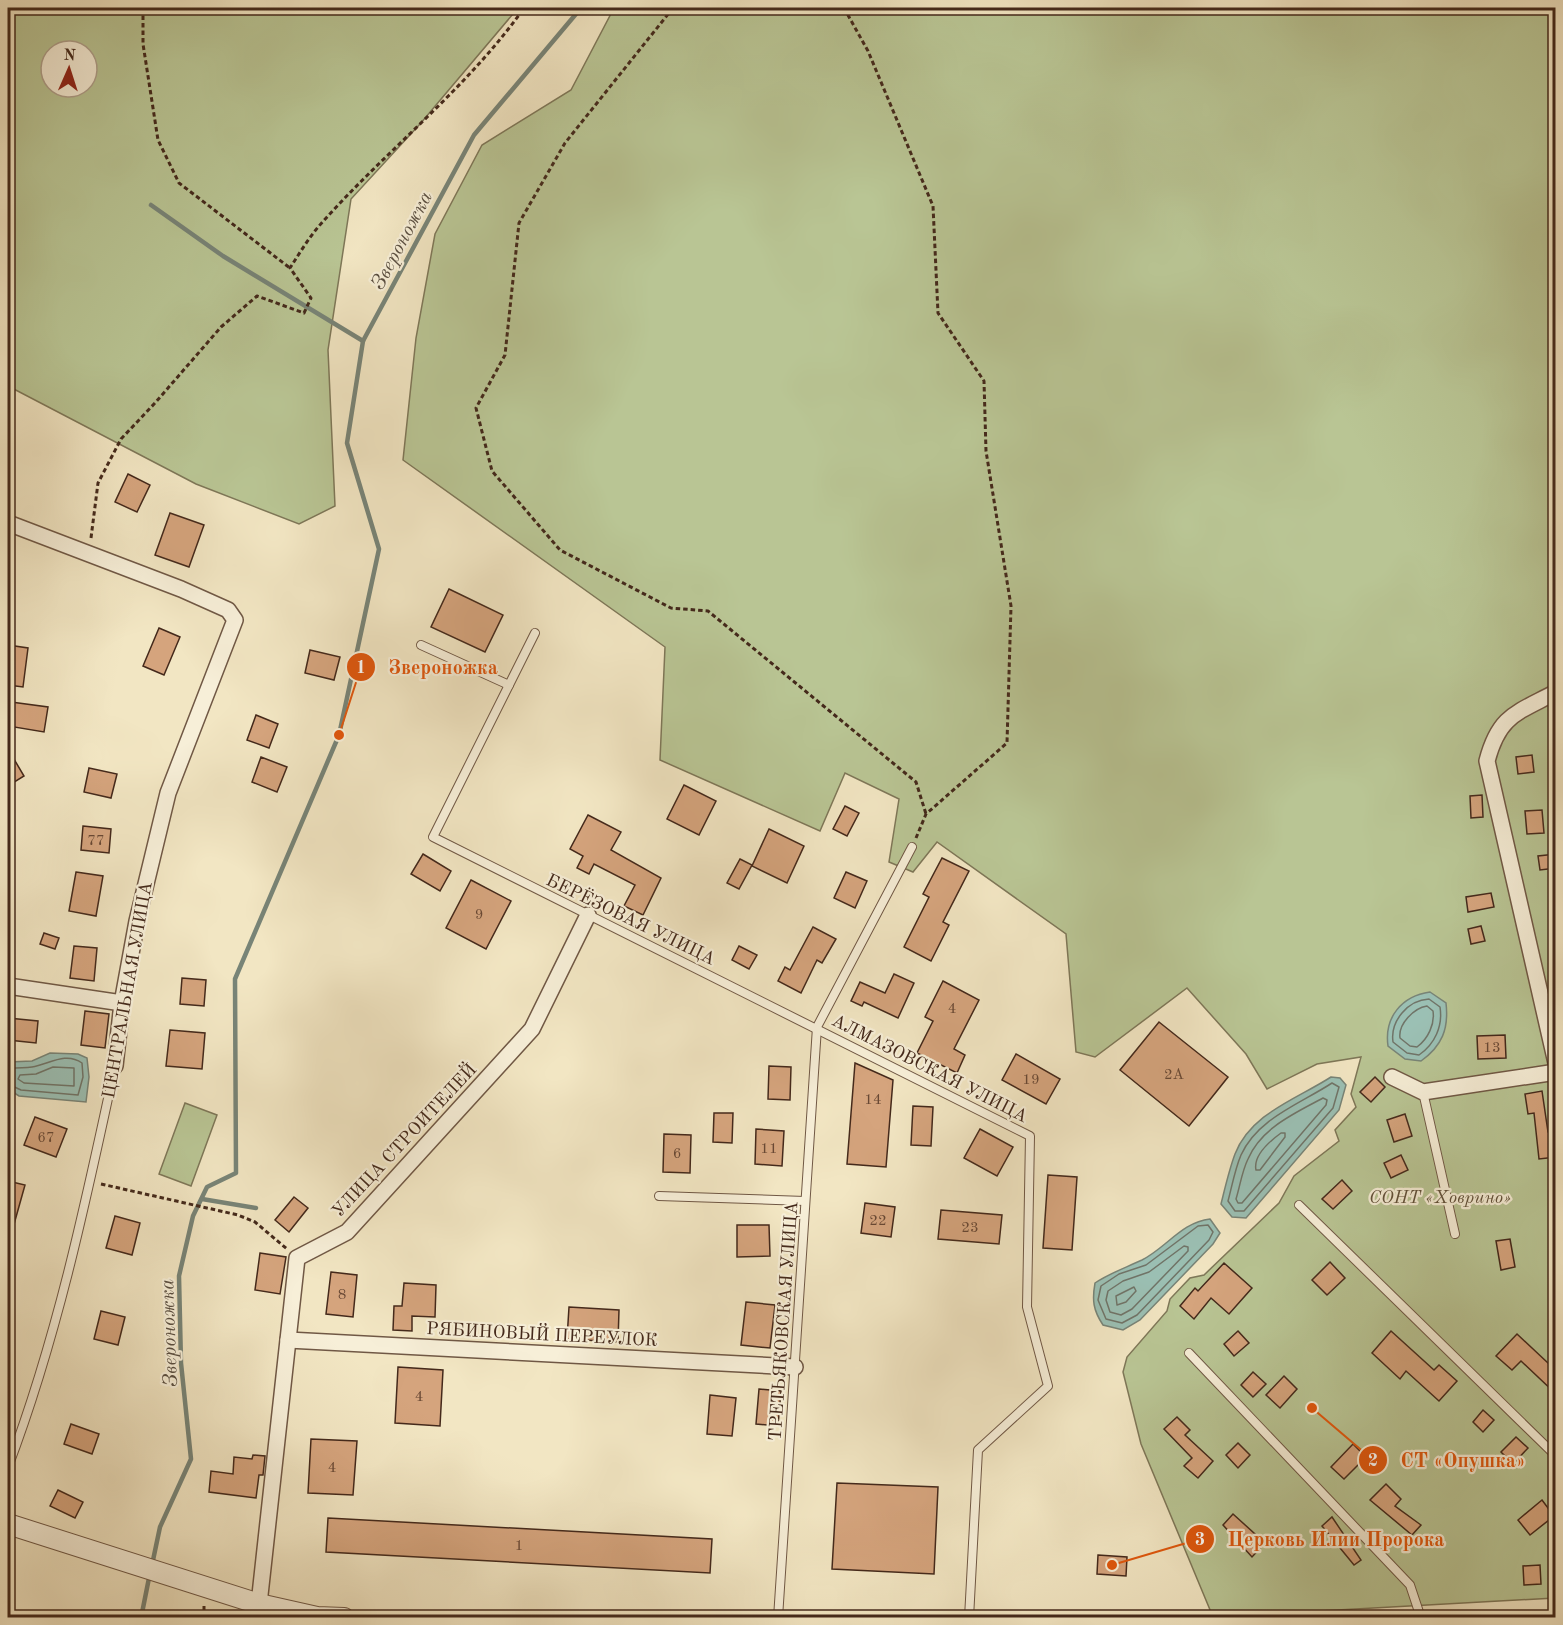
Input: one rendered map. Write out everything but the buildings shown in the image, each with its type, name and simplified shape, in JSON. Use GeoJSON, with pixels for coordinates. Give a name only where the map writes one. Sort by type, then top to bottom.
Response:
{"type":"FeatureCollection","features":[{"type":"Feature","properties":{"kind":"street","name":"ЦЕНТРАЛЬНАЯ УЛИЦА"},"geometry":{"type":"LineString","coordinates":[[8,523],[218,606],[231,612],[235,620],[168,793],[137,921],[122,1003],[115,1066]]}},
{"type":"Feature","properties":{"kind":"street"},"geometry":{"type":"LineString","coordinates":[[1556,692],[1508,718],[1493,738],[1487,760],[1556,1063]]}},
{"type":"Feature","properties":{"kind":"street","name":"УЛИЦА СТРОИТЕЛЕЙ"},"geometry":{"type":"LineString","coordinates":[[297,1258],[347,1232],[532,1029],[588,915]]}},
{"type":"Feature","properties":{"kind":"street"},"geometry":{"type":"LineString","coordinates":[[8,986],[122,1003]]}},
{"type":"Feature","properties":{"kind":"street"},"geometry":{"type":"LineString","coordinates":[[1392,1077],[1423,1092],[1556,1072]]}},
{"type":"Feature","properties":{"kind":"street"},"geometry":{"type":"LineString","coordinates":[[259,1605],[297,1258]]}},
{"type":"Feature","properties":{"kind":"street","name":"РЯБИНОВЫЙ ПЕРЕУЛОК"},"geometry":{"type":"LineString","coordinates":[[288,1340],[795,1367]]}},
{"type":"Feature","properties":{"kind":"street"},"geometry":{"type":"LineString","coordinates":[[8,1524],[259,1605],[317,1617],[344,1617]]}},
{"type":"Feature","properties":{"kind":"lane"},"geometry":{"type":"LineString","coordinates":[[421,645],[509,686],[535,633]]}},
{"type":"Feature","properties":{"kind":"lane","name":"БЕРЁЗОВАЯ УЛИЦА"},"geometry":{"type":"LineString","coordinates":[[509,686],[433,837],[817,1027]]}},
{"type":"Feature","properties":{"kind":"lane"},"geometry":{"type":"LineString","coordinates":[[817,1027],[912,847]]}},
{"type":"Feature","properties":{"kind":"lane","name":"АЛМАЗОВСКАЯ УЛИЦА"},"geometry":{"type":"LineString","coordinates":[[817,1027],[1030,1136],[1027,1307],[1048,1386],[978,1450],[969,1617]]}},
{"type":"Feature","properties":{"kind":"lane","name":"ТРЕТЬЯКОВСКАЯ УЛИЦА"},"geometry":{"type":"LineString","coordinates":[[778,1617],[817,1027]]}},
{"type":"Feature","properties":{"kind":"lane","name":"ЦЕНТРАЛЬНАЯ УЛИЦА"},"geometry":{"type":"LineString","coordinates":[[8,1467],[30,1408],[90,1182],[115,1066]]}},
{"type":"Feature","properties":{"kind":"lane"},"geometry":{"type":"LineString","coordinates":[[1423,1092],[1455,1234]]}},
{"type":"Feature","properties":{"kind":"lane"},"geometry":{"type":"LineString","coordinates":[[659,1196],[805,1201]]}},
{"type":"Feature","properties":{"kind":"lane"},"geometry":{"type":"LineString","coordinates":[[1299,1205],[1556,1456]]}},
{"type":"Feature","properties":{"kind":"lane"},"geometry":{"type":"LineString","coordinates":[[1189,1353],[1410,1585],[1421,1617]]}},
{"type":"Feature","properties":{"kind":"path"},"geometry":{"type":"LineString","coordinates":[[89,555],[98,483],[121,439],[156,404],[221,327],[257,296],[304,313],[311,298],[290,268],[178,183],[158,140],[143,44],[143,8]]}},
{"type":"Feature","properties":{"kind":"path"},"geometry":{"type":"LineString","coordinates":[[290,268],[317,228],[510,28],[524,8]]}},
{"type":"Feature","properties":{"kind":"path"},"geometry":{"type":"LineString","coordinates":[[673,8],[565,143],[519,223],[506,355],[476,408],[492,471],[560,550],[671,608],[708,611],[916,782],[926,814]]}},
{"type":"Feature","properties":{"kind":"path"},"geometry":{"type":"LineString","coordinates":[[844,8],[868,51],[933,206],[938,313],[984,381],[986,451],[1011,606],[1006,743],[926,814],[912,847]]}},
{"type":"Feature","properties":{"kind":"path"},"geometry":{"type":"LineString","coordinates":[[90,1182],[207,1208],[255,1222],[297,1258]]}},
{"type":"Feature","properties":{"kind":"green space"},"geometry":{"type":"Polygon","coordinates":[[[8,8],[518,8],[420,124],[351,199],[328,350],[335,506],[299,524],[196,484],[8,386],[8,8]]]}},
{"type":"Feature","properties":{"kind":"green space","name":"СОНТ «Ховрино»"},"geometry":{"type":"Polygon","coordinates":[[[614,8],[1555,8],[1555,1598],[1213,1617],[1141,1444],[1123,1372],[1127,1357],[1167,1311],[1170,1299],[1190,1278],[1204,1275],[1279,1203],[1294,1176],[1339,1141],[1335,1130],[1356,1107],[1351,1094],[1361,1057],[1317,1064],[1267,1089],[1246,1054],[1187,988],[1095,1057],[1076,1052],[1066,934],[937,842],[913,872],[889,862],[899,799],[845,773],[820,831],[660,760],[665,647],[403,460],[416,338],[435,234],[482,145],[571,90],[614,8]]]}},
{"type":"Feature","properties":{"kind":"green space"},"geometry":{"type":"Polygon","coordinates":[[[185,1103],[217,1115],[191,1186],[159,1174],[185,1103]]]}},
{"type":"Feature","properties":{"kind":"water"},"geometry":{"type":"Polygon","coordinates":[[[1430,992],[1446,1003],[1445,1029],[1439,1043],[1421,1061],[1405,1059],[1388,1046],[1392,1017],[1403,1003],[1420,994],[1430,992]]]}},
{"type":"Feature","properties":{"kind":"water"},"geometry":{"type":"Polygon","coordinates":[[[50,1053],[78,1054],[87,1058],[89,1077],[86,1102],[19,1096],[8,1089],[8,1062],[32,1061],[50,1053]]]}},
{"type":"Feature","properties":{"kind":"water"},"geometry":{"type":"Polygon","coordinates":[[[1331,1077],[1340,1078],[1346,1085],[1339,1110],[1246,1218],[1232,1217],[1221,1204],[1233,1160],[1242,1140],[1263,1117],[1331,1077]]]}},
{"type":"Feature","properties":{"kind":"water"},"geometry":{"type":"Polygon","coordinates":[[[1210,1219],[1220,1233],[1213,1244],[1140,1320],[1123,1330],[1103,1325],[1094,1305],[1095,1283],[1151,1255],[1191,1225],[1210,1219]]]}},
{"type":"Feature","properties":{"kind":"waterway","name":"Звероножка"},"geometry":{"type":"LineString","coordinates":[[152,1565],[160,1527],[191,1459],[181,1363],[179,1276],[193,1216],[207,1187],[236,1173],[235,979],[339,735],[379,549],[347,443],[363,341],[474,135],[581,8]]}},
{"type":"Feature","properties":{"kind":"waterway"},"geometry":{"type":"LineString","coordinates":[[151,205],[223,256],[363,341]]}},
{"type":"Feature","properties":{"kind":"waterway"},"geometry":{"type":"LineString","coordinates":[[202,1199],[256,1208]]}},
{"type":"Feature","properties":{"kind":"waterway","name":"Звероножка"},"geometry":{"type":"LineString","coordinates":[[141,1618],[150,1573]]}},
{"type":"Feature","properties":{"kind":"place","name":"Звероножка"},"geometry":{"type":"Point","coordinates":[339,735]}},
{"type":"Feature","properties":{"kind":"place","name":"СТ «Опушка»"},"geometry":{"type":"Point","coordinates":[1312,1408]}},
{"type":"Feature","properties":{"kind":"place","name":"Церковь Илии Пророка"},"geometry":{"type":"Point","coordinates":[1112,1565]}}]}
